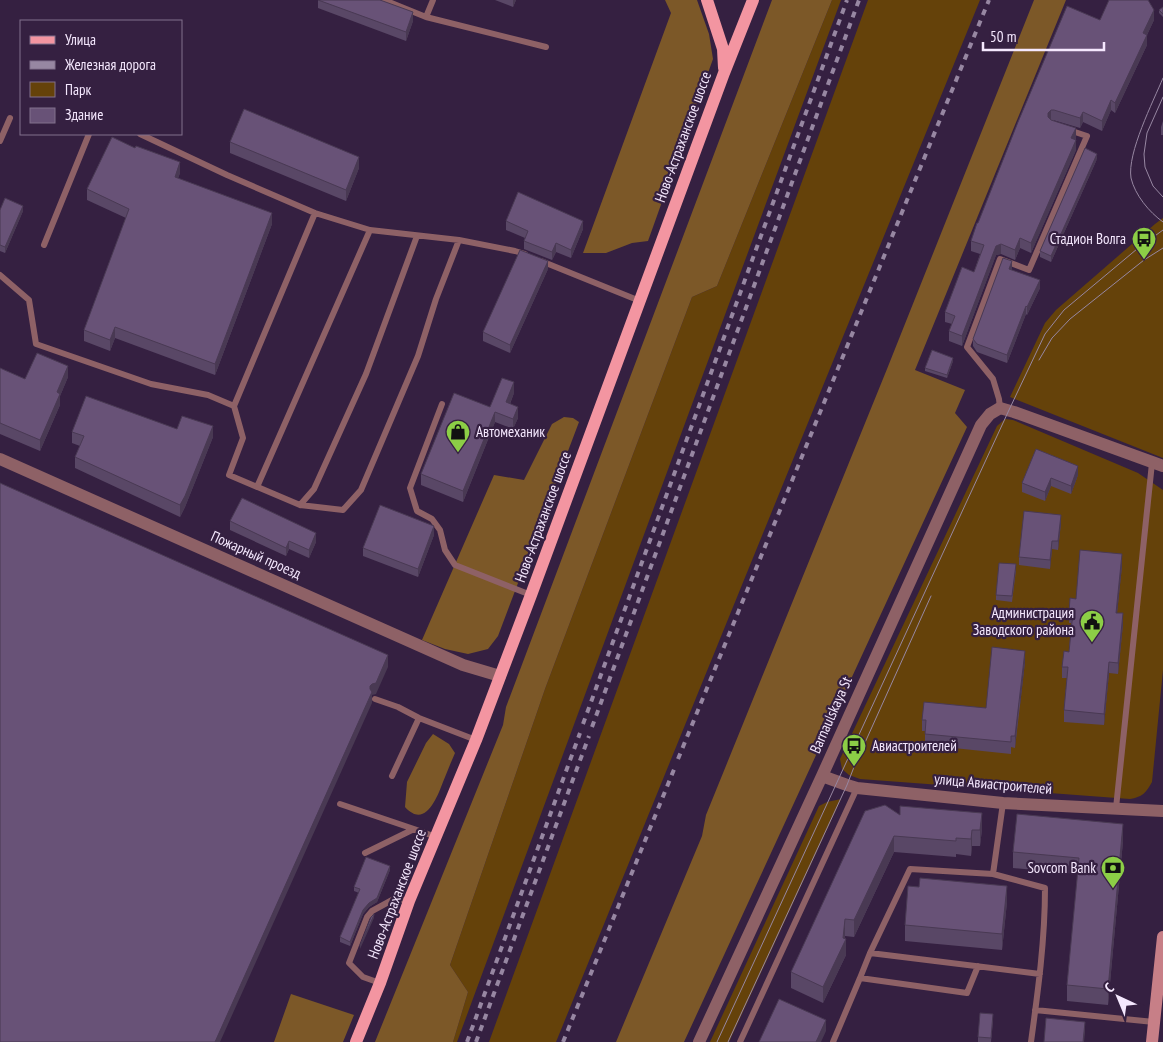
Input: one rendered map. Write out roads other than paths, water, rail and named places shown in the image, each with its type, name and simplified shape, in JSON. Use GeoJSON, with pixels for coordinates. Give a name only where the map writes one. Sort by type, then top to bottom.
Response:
{"type":"FeatureCollection","features":[{"type":"Feature","properties":{"kind":"main road"},"geometry":{"type":"LineString","coordinates":[[707,0],[723,49],[724,73]]}},
{"type":"Feature","properties":{"kind":"main road","name":"Ново-Астраханское шоссе"},"geometry":{"type":"LineString","coordinates":[[356,1042],[410,901],[476,740],[752,0]]}},
{"type":"Feature","properties":{"kind":"main road"},"geometry":{"type":"LineString","coordinates":[[1152,1042],[1163,937]]}},
{"type":"Feature","properties":{"kind":"street"},"geometry":{"type":"LineString","coordinates":[[1000,408],[1158,465]]}},
{"type":"Feature","properties":{"kind":"street","name":"Barnaulskaya St"},"geometry":{"type":"LineString","coordinates":[[699,1042],[981,425],[990,414],[1000,408]]}},
{"type":"Feature","properties":{"kind":"street","name":"Пожарный проезд"},"geometry":{"type":"LineString","coordinates":[[0,459],[463,665],[500,676]]}},
{"type":"Feature","properties":{"kind":"street","name":"улица Авиастроителей"},"geometry":{"type":"LineString","coordinates":[[822,776],[857,788],[1002,803],[1163,810]]}},
{"type":"Feature","properties":{"kind":"lane"},"geometry":{"type":"LineString","coordinates":[[384,0],[426,17],[546,47]]}},
{"type":"Feature","properties":{"kind":"lane"},"geometry":{"type":"LineString","coordinates":[[426,17],[433,0]]}},
{"type":"Feature","properties":{"kind":"lane"},"geometry":{"type":"LineString","coordinates":[[0,141],[10,118]]}},
{"type":"Feature","properties":{"kind":"lane"},"geometry":{"type":"LineString","coordinates":[[1000,408],[992,379],[967,347],[1000,259],[1029,270],[1087,136],[1062,128]]}},
{"type":"Feature","properties":{"kind":"lane"},"geometry":{"type":"LineString","coordinates":[[44,245],[89,135]]}},
{"type":"Feature","properties":{"kind":"lane"},"geometry":{"type":"LineString","coordinates":[[142,135],[227,176],[315,212],[370,230],[459,240],[515,250],[640,301]]}},
{"type":"Feature","properties":{"kind":"lane"},"geometry":{"type":"LineString","coordinates":[[315,212],[234,406],[243,438],[229,475],[300,505],[343,510],[362,490],[418,356],[436,299],[459,240]]}},
{"type":"Feature","properties":{"kind":"lane"},"geometry":{"type":"LineString","coordinates":[[257,487],[370,230]]}},
{"type":"Feature","properties":{"kind":"lane"},"geometry":{"type":"LineString","coordinates":[[300,505],[314,489],[366,374],[417,236]]}},
{"type":"Feature","properties":{"kind":"lane"},"geometry":{"type":"LineString","coordinates":[[0,275],[29,300],[36,344],[151,384],[208,395],[234,406]]}},
{"type":"Feature","properties":{"kind":"lane"},"geometry":{"type":"LineString","coordinates":[[442,404],[410,488],[417,511],[432,519],[440,530],[445,550],[455,565],[531,595]]}},
{"type":"Feature","properties":{"kind":"lane"},"geometry":{"type":"LineString","coordinates":[[1116,808],[1158,465]]}},
{"type":"Feature","properties":{"kind":"lane"},"geometry":{"type":"LineString","coordinates":[[375,699],[476,740]]}},
{"type":"Feature","properties":{"kind":"lane"},"geometry":{"type":"LineString","coordinates":[[392,776],[419,718]]}},
{"type":"Feature","properties":{"kind":"lane"},"geometry":{"type":"LineString","coordinates":[[740,1042],[857,788]]}},
{"type":"Feature","properties":{"kind":"lane"},"geometry":{"type":"LineString","coordinates":[[993,874],[1002,803]]}},
{"type":"Feature","properties":{"kind":"lane"},"geometry":{"type":"LineString","coordinates":[[340,804],[436,837]]}},
{"type":"Feature","properties":{"kind":"lane"},"geometry":{"type":"LineString","coordinates":[[366,853],[414,829]]}},
{"type":"Feature","properties":{"kind":"lane"},"geometry":{"type":"LineString","coordinates":[[832,1042],[870,953],[910,869],[993,874],[1045,888],[1045,918],[1040,974],[1030,1042]]}},
{"type":"Feature","properties":{"kind":"lane"},"geometry":{"type":"LineString","coordinates":[[380,983],[363,977],[349,963],[367,918],[372,911],[394,898],[410,901]]}},
{"type":"Feature","properties":{"kind":"lane"},"geometry":{"type":"LineString","coordinates":[[870,953],[1040,974]]}},
{"type":"Feature","properties":{"kind":"lane"},"geometry":{"type":"LineString","coordinates":[[860,978],[967,994],[978,966]]}},
{"type":"Feature","properties":{"kind":"lane"},"geometry":{"type":"LineString","coordinates":[[1035,1010],[1154,1022]]}},
{"type":"Feature","properties":{"kind":"tram line"},"geometry":{"type":"LineString","coordinates":[[1163,78],[1137,142],[1131,168],[1131,178],[1139,197],[1163,222]]}},
{"type":"Feature","properties":{"kind":"tram line"},"geometry":{"type":"LineString","coordinates":[[1163,97],[1147,133],[1144,154],[1145,167],[1153,186],[1163,197]]}},
{"type":"Feature","properties":{"kind":"tram line"},"geometry":{"type":"LineString","coordinates":[[717,1042],[1045,334],[1064,310],[1137,249],[1163,230]]}},
{"type":"Feature","properties":{"kind":"tram line"},"geometry":{"type":"LineString","coordinates":[[1039,360],[1052,338],[1070,319],[1144,260],[1163,248]]}},
{"type":"Feature","properties":{"kind":"tram line"},"geometry":{"type":"LineString","coordinates":[[728,1042],[847,785],[931,596]]}},
{"type":"Feature","properties":{"kind":"railway"},"geometry":{"type":"LineString","coordinates":[[583,724],[847,0]]}},
{"type":"Feature","properties":{"kind":"railway"},"geometry":{"type":"LineString","coordinates":[[592,727],[859,0]]}},
{"type":"Feature","properties":{"kind":"railway"},"geometry":{"type":"LineString","coordinates":[[678,759],[989,0]]}},
{"type":"Feature","properties":{"kind":"railway"},"geometry":{"type":"LineString","coordinates":[[467,1042],[580,733]]}},
{"type":"Feature","properties":{"kind":"railway"},"geometry":{"type":"LineString","coordinates":[[476,1042],[589,736]]}},
{"type":"Feature","properties":{"kind":"railway"},"geometry":{"type":"LineString","coordinates":[[563,1042],[675,767]]}},
{"type":"Feature","properties":{"kind":"place","name":"Стадион Волга"},"geometry":{"type":"Point","coordinates":[1144,260]}},
{"type":"Feature","properties":{"kind":"place","name":"Автомеханик"},"geometry":{"type":"Point","coordinates":[458,453]}},
{"type":"Feature","properties":{"kind":"place","name":"Администрация Заводского района"},"geometry":{"type":"Point","coordinates":[1092,643]}},
{"type":"Feature","properties":{"kind":"place","name":"Авиастроителей"},"geometry":{"type":"Point","coordinates":[854,767]}},
{"type":"Feature","properties":{"kind":"place","name":"Sovcom Bank"},"geometry":{"type":"Point","coordinates":[1113,889]}}]}
